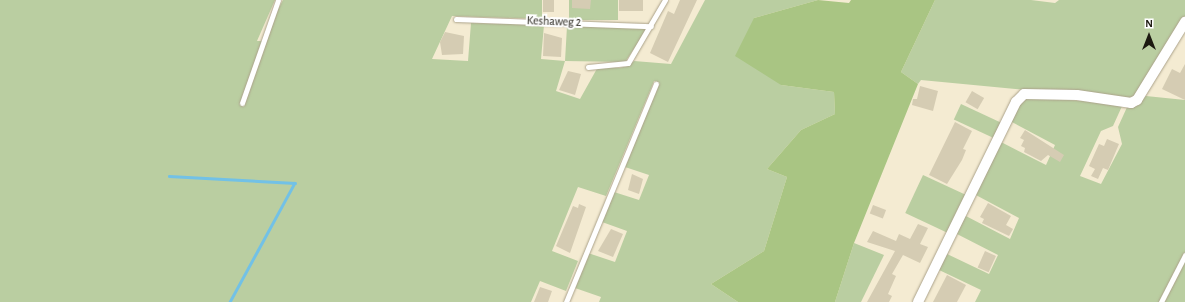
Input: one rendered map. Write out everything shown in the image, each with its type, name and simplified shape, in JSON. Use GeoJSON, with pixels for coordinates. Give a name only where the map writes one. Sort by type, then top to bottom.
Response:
{"type":"FeatureCollection","features":[{"type":"Feature","properties":{"kind":"street"},"geometry":{"type":"LineString","coordinates":[[918,302],[1016,102],[1024,94],[1078,95],[1131,103],[1142,96],[1185,22]]}},
{"type":"Feature","properties":{"kind":"lane"},"geometry":{"type":"LineString","coordinates":[[242,103],[278,0]]}},
{"type":"Feature","properties":{"kind":"lane"},"geometry":{"type":"LineString","coordinates":[[588,67],[599,64],[621,65],[628,63],[636,53],[652,26],[665,0]]}},
{"type":"Feature","properties":{"kind":"lane","name":"Keshaweg 2"},"geometry":{"type":"LineString","coordinates":[[456,19],[652,26]]}},
{"type":"Feature","properties":{"kind":"lane"},"geometry":{"type":"LineString","coordinates":[[566,302],[656,84]]}},
{"type":"Feature","properties":{"kind":"lane"},"geometry":{"type":"LineString","coordinates":[[1161,302],[1185,255]]}},
{"type":"Feature","properties":{"kind":"green space"},"geometry":{"type":"Polygon","coordinates":[[[0,0],[275,0],[257,41],[262,41],[283,0],[542,0],[542,19],[452,16],[432,59],[468,61],[471,23],[544,25],[541,59],[565,61],[556,91],[580,99],[599,65],[619,68],[628,66],[634,61],[671,64],[705,0],[818,0],[754,18],[781,85],[834,92],[835,114],[801,130],[767,169],[787,177],[764,251],[711,284],[738,302],[599,302],[601,297],[575,288],[588,253],[615,262],[627,231],[602,222],[614,192],[639,200],[649,175],[625,167],[659,82],[654,81],[606,196],[578,187],[552,251],[578,261],[566,291],[540,281],[531,302],[0,302],[0,0]]]}},
{"type":"Feature","properties":{"kind":"green space"},"geometry":{"type":"Polygon","coordinates":[[[569,0],[618,0],[618,20],[569,20],[569,0]]]}},
{"type":"Feature","properties":{"kind":"green space"},"geometry":{"type":"Polygon","coordinates":[[[818,0],[849,3],[851,0],[935,0],[901,72],[918,84],[854,243],[835,302],[738,302],[711,284],[764,251],[787,177],[767,169],[801,130],[835,114],[834,92],[781,85],[735,56],[754,18],[818,0]]]}},
{"type":"Feature","properties":{"kind":"green space"},"geometry":{"type":"Polygon","coordinates":[[[935,0],[1031,0],[1055,3],[1059,0],[1185,0],[1185,19],[1145,86],[1130,100],[921,80],[918,84],[901,72],[935,0]]]}},
{"type":"Feature","properties":{"kind":"green space"},"geometry":{"type":"Polygon","coordinates":[[[567,26],[648,28],[625,62],[565,61],[567,26]]]}},
{"type":"Feature","properties":{"kind":"green space"},"geometry":{"type":"Polygon","coordinates":[[[1146,96],[1185,100],[1185,302],[975,302],[981,290],[937,269],[945,253],[989,274],[998,255],[955,233],[964,215],[1010,239],[1019,218],[974,194],[1001,142],[1046,165],[1055,145],[1010,121],[1016,109],[1028,97],[1123,104],[1113,126],[1101,131],[1080,176],[1101,184],[1122,144],[1118,127],[1128,105],[1146,96]]]}},
{"type":"Feature","properties":{"kind":"green space"},"geometry":{"type":"Polygon","coordinates":[[[961,104],[1002,123],[995,138],[954,119],[961,104]]]}},
{"type":"Feature","properties":{"kind":"green space"},"geometry":{"type":"Polygon","coordinates":[[[923,175],[966,195],[948,233],[905,213],[923,175]]]}},
{"type":"Feature","properties":{"kind":"green space"},"geometry":{"type":"Polygon","coordinates":[[[854,243],[884,255],[861,302],[835,302],[854,243]]]}},
{"type":"Feature","properties":{"kind":"building"},"geometry":{"type":"Polygon","coordinates":[[[543,0],[554,0],[554,12],[543,12],[543,0]]]}},
{"type":"Feature","properties":{"kind":"building"},"geometry":{"type":"Polygon","coordinates":[[[572,0],[591,0],[590,9],[572,8],[572,0]]]}},
{"type":"Feature","properties":{"kind":"building"},"geometry":{"type":"Polygon","coordinates":[[[619,0],[643,0],[643,11],[619,11],[619,0]]]}},
{"type":"Feature","properties":{"kind":"building"},"geometry":{"type":"Polygon","coordinates":[[[680,0],[697,0],[668,62],[650,53],[668,11],[674,14],[680,0]]]}},
{"type":"Feature","properties":{"kind":"building"},"geometry":{"type":"Polygon","coordinates":[[[445,32],[464,36],[463,54],[442,55],[440,42],[445,32]]]}},
{"type":"Feature","properties":{"kind":"building"},"geometry":{"type":"Polygon","coordinates":[[[544,33],[562,38],[561,57],[543,56],[544,33]]]}},
{"type":"Feature","properties":{"kind":"building"},"geometry":{"type":"Polygon","coordinates":[[[1185,64],[1185,100],[1162,89],[1172,69],[1180,73],[1185,64]]]}},
{"type":"Feature","properties":{"kind":"building"},"geometry":{"type":"Polygon","coordinates":[[[568,71],[581,74],[575,95],[559,90],[568,71]]]}},
{"type":"Feature","properties":{"kind":"building"},"geometry":{"type":"Polygon","coordinates":[[[920,86],[938,91],[933,111],[912,105],[913,99],[917,99],[920,86]]]}},
{"type":"Feature","properties":{"kind":"building"},"geometry":{"type":"Polygon","coordinates":[[[972,91],[984,98],[978,109],[966,102],[972,91]]]}},
{"type":"Feature","properties":{"kind":"building"},"geometry":{"type":"Polygon","coordinates":[[[955,122],[972,131],[963,149],[966,150],[962,160],[947,184],[929,175],[955,122]]]}},
{"type":"Feature","properties":{"kind":"building"},"geometry":{"type":"Polygon","coordinates":[[[1025,130],[1064,155],[1060,162],[1048,155],[1041,161],[1024,152],[1025,148],[1021,146],[1024,140],[1020,138],[1025,130]]]}},
{"type":"Feature","properties":{"kind":"building"},"geometry":{"type":"Polygon","coordinates":[[[1107,139],[1119,144],[1108,170],[1103,168],[1098,179],[1091,176],[1095,169],[1089,166],[1099,144],[1104,146],[1107,139]]]}},
{"type":"Feature","properties":{"kind":"building"},"geometry":{"type":"Polygon","coordinates":[[[632,174],[643,179],[639,194],[628,190],[632,174]]]}},
{"type":"Feature","properties":{"kind":"building"},"geometry":{"type":"Polygon","coordinates":[[[988,203],[1011,216],[1006,225],[1013,229],[1009,236],[982,223],[984,219],[980,217],[988,203]]]}},
{"type":"Feature","properties":{"kind":"building"},"geometry":{"type":"Polygon","coordinates":[[[579,204],[586,207],[570,253],[556,246],[573,206],[578,208],[579,204]]]}},
{"type":"Feature","properties":{"kind":"building"},"geometry":{"type":"Polygon","coordinates":[[[873,205],[886,210],[883,218],[870,213],[873,205]]]}},
{"type":"Feature","properties":{"kind":"building"},"geometry":{"type":"Polygon","coordinates":[[[918,224],[928,228],[920,244],[928,247],[920,263],[903,255],[892,274],[896,276],[888,294],[892,296],[889,302],[867,302],[895,251],[867,242],[873,231],[896,241],[899,234],[910,239],[918,224]]]}},
{"type":"Feature","properties":{"kind":"building"},"geometry":{"type":"Polygon","coordinates":[[[611,229],[623,234],[613,257],[598,251],[611,229]]]}},
{"type":"Feature","properties":{"kind":"building"},"geometry":{"type":"Polygon","coordinates":[[[985,251],[996,256],[989,272],[978,267],[985,251]]]}},
{"type":"Feature","properties":{"kind":"building"},"geometry":{"type":"Polygon","coordinates":[[[947,275],[966,285],[957,302],[933,302],[947,275]]]}},
{"type":"Feature","properties":{"kind":"building"},"geometry":{"type":"Polygon","coordinates":[[[540,287],[552,291],[548,302],[534,302],[540,287]]]}},
{"type":"Feature","properties":{"kind":"waterway"},"geometry":{"type":"LineString","coordinates":[[169,176],[295,183],[230,302]]}}]}
